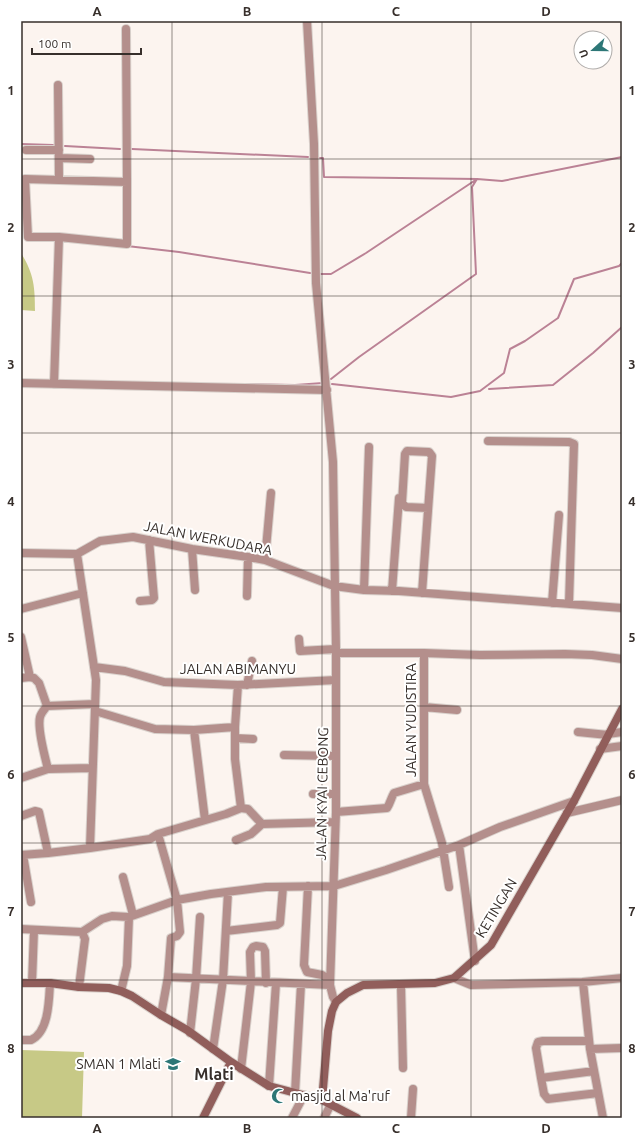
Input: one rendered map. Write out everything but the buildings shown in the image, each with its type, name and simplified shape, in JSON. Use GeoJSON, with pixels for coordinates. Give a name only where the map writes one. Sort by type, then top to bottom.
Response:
{"type":"FeatureCollection","features":[{"type":"Feature","properties":{"kind":"street","name":"JALAN KYAI CEBONG"},"geometry":{"type":"LineString","coordinates":[[306,21],[314,144],[316,283],[333,462],[336,651],[336,812],[330,983],[333,997],[336,1002]]}},
{"type":"Feature","properties":{"kind":"street"},"geometry":{"type":"LineString","coordinates":[[126,29],[127,244],[59,237],[28,237],[25,179],[126,182]]}},
{"type":"Feature","properties":{"kind":"street"},"geometry":{"type":"LineString","coordinates":[[58,85],[60,180]]}},
{"type":"Feature","properties":{"kind":"street"},"geometry":{"type":"LineString","coordinates":[[26,150],[90,159]]}},
{"type":"Feature","properties":{"kind":"street"},"geometry":{"type":"LineString","coordinates":[[54,384],[59,237]]}},
{"type":"Feature","properties":{"kind":"street"},"geometry":{"type":"LineString","coordinates":[[21,383],[327,390]]}},
{"type":"Feature","properties":{"kind":"street"},"geometry":{"type":"LineString","coordinates":[[488,441],[569,442],[574,444],[569,604]]}},
{"type":"Feature","properties":{"kind":"street"},"geometry":{"type":"LineString","coordinates":[[364,590],[370,446]]}},
{"type":"Feature","properties":{"kind":"street"},"geometry":{"type":"LineString","coordinates":[[392,591],[402,451]]}},
{"type":"Feature","properties":{"kind":"street"},"geometry":{"type":"LineString","coordinates":[[422,593],[432,454],[429,452],[407,451],[405,454],[402,503],[406,507],[428,508]]}},
{"type":"Feature","properties":{"kind":"street"},"geometry":{"type":"LineString","coordinates":[[265,560],[271,493]]}},
{"type":"Feature","properties":{"kind":"street"},"geometry":{"type":"LineString","coordinates":[[552,603],[559,515]]}},
{"type":"Feature","properties":{"kind":"street","name":"JALAN WERKUDARA"},"geometry":{"type":"LineString","coordinates":[[77,554],[100,541],[133,537],[192,549],[265,560],[334,586],[364,590],[622,608]]}},
{"type":"Feature","properties":{"kind":"street"},"geometry":{"type":"LineString","coordinates":[[140,601],[152,600],[154,598],[149,540]]}},
{"type":"Feature","properties":{"kind":"street"},"geometry":{"type":"LineString","coordinates":[[192,549],[195,590]]}},
{"type":"Feature","properties":{"kind":"street"},"geometry":{"type":"LineString","coordinates":[[21,553],[77,554],[96,680],[90,848]]}},
{"type":"Feature","properties":{"kind":"street"},"geometry":{"type":"LineString","coordinates":[[247,596],[248,557]]}},
{"type":"Feature","properties":{"kind":"street"},"geometry":{"type":"LineString","coordinates":[[21,609],[83,592]]}},
{"type":"Feature","properties":{"kind":"street"},"geometry":{"type":"LineString","coordinates":[[21,637],[30,677]]}},
{"type":"Feature","properties":{"kind":"street"},"geometry":{"type":"LineString","coordinates":[[299,639],[300,650],[480,655],[565,654],[622,658]]}},
{"type":"Feature","properties":{"kind":"street","name":"JALAN YUDISTIRA"},"geometry":{"type":"LineString","coordinates":[[336,812],[387,808],[390,805],[390,800],[394,793],[424,784],[424,653]]}},
{"type":"Feature","properties":{"kind":"street"},"geometry":{"type":"LineString","coordinates":[[241,808],[235,759],[235,727],[243,685],[252,661]]}},
{"type":"Feature","properties":{"kind":"street","name":"JALAN ABIMANYU"},"geometry":{"type":"LineString","coordinates":[[94,667],[125,672],[164,682],[243,685],[336,680]]}},
{"type":"Feature","properties":{"kind":"street"},"geometry":{"type":"LineString","coordinates":[[21,678],[34,678],[39,683],[46,706],[39,721],[42,745],[48,769]]}},
{"type":"Feature","properties":{"kind":"street"},"geometry":{"type":"LineString","coordinates":[[46,706],[95,708],[148,728],[194,730],[235,727]]}},
{"type":"Feature","properties":{"kind":"street"},"geometry":{"type":"LineString","coordinates":[[424,707],[457,710]]}},
{"type":"Feature","properties":{"kind":"street","name":"KETINGAN"},"geometry":{"type":"LineString","coordinates":[[336,1002],[347,993],[363,985],[435,983],[454,978],[475,961],[491,945],[574,801],[622,709]]}},
{"type":"Feature","properties":{"kind":"street"},"geometry":{"type":"LineString","coordinates":[[194,730],[205,820]]}},
{"type":"Feature","properties":{"kind":"street"},"geometry":{"type":"LineString","coordinates":[[578,732],[608,735],[622,732]]}},
{"type":"Feature","properties":{"kind":"street"},"geometry":{"type":"LineString","coordinates":[[235,738],[253,739]]}},
{"type":"Feature","properties":{"kind":"street"},"geometry":{"type":"LineString","coordinates":[[600,749],[622,746]]}},
{"type":"Feature","properties":{"kind":"street"},"geometry":{"type":"LineString","coordinates":[[284,756],[336,756]]}},
{"type":"Feature","properties":{"kind":"street"},"geometry":{"type":"LineString","coordinates":[[21,778],[48,769],[92,768]]}},
{"type":"Feature","properties":{"kind":"street"},"geometry":{"type":"LineString","coordinates":[[424,784],[443,850],[449,888]]}},
{"type":"Feature","properties":{"kind":"street"},"geometry":{"type":"LineString","coordinates":[[313,794],[336,794]]}},
{"type":"Feature","properties":{"kind":"street"},"geometry":{"type":"LineString","coordinates":[[567,813],[622,800]]}},
{"type":"Feature","properties":{"kind":"street"},"geometry":{"type":"LineString","coordinates":[[21,929],[82,932],[112,916],[131,916],[177,900],[266,887],[334,886],[459,845],[500,827],[574,801]]}},
{"type":"Feature","properties":{"kind":"street"},"geometry":{"type":"LineString","coordinates":[[31,902],[22,855],[90,848],[150,838],[158,834],[196,824],[241,808],[248,809],[262,824]]}},
{"type":"Feature","properties":{"kind":"street"},"geometry":{"type":"LineString","coordinates":[[21,816],[35,811],[38,812],[48,853]]}},
{"type":"Feature","properties":{"kind":"street"},"geometry":{"type":"LineString","coordinates":[[236,840],[251,834],[262,824],[335,822]]}},
{"type":"Feature","properties":{"kind":"street"},"geometry":{"type":"LineString","coordinates":[[158,834],[177,900],[180,932],[177,936],[171,938],[168,977],[161,1015]]}},
{"type":"Feature","properties":{"kind":"street"},"geometry":{"type":"LineString","coordinates":[[459,845],[475,961]]}},
{"type":"Feature","properties":{"kind":"street"},"geometry":{"type":"LineString","coordinates":[[121,991],[127,966],[131,916],[124,878]]}},
{"type":"Feature","properties":{"kind":"street"},"geometry":{"type":"LineString","coordinates":[[308,886],[304,965],[307,972],[322,975],[330,983]]}},
{"type":"Feature","properties":{"kind":"street"},"geometry":{"type":"LineString","coordinates":[[226,931],[278,925],[280,923],[283,887]]}},
{"type":"Feature","properties":{"kind":"street"},"geometry":{"type":"LineString","coordinates":[[213,1050],[223,980],[228,892]]}},
{"type":"Feature","properties":{"kind":"street"},"geometry":{"type":"LineString","coordinates":[[190,1033],[196,979],[200,917]]}},
{"type":"Feature","properties":{"kind":"street"},"geometry":{"type":"LineString","coordinates":[[32,983],[34,930]]}},
{"type":"Feature","properties":{"kind":"street"},"geometry":{"type":"LineString","coordinates":[[79,987],[85,939],[82,932]]}},
{"type":"Feature","properties":{"kind":"street"},"geometry":{"type":"LineString","coordinates":[[241,1069],[251,982],[250,952],[253,947],[264,947],[266,951],[266,983]]}},
{"type":"Feature","properties":{"kind":"street"},"geometry":{"type":"LineString","coordinates":[[168,977],[266,983],[330,983]]}},
{"type":"Feature","properties":{"kind":"street"},"geometry":{"type":"LineString","coordinates":[[454,978],[472,985],[583,982],[622,978]]}},
{"type":"Feature","properties":{"kind":"street"},"geometry":{"type":"LineString","coordinates":[[583,982],[589,1045],[603,1118]]}},
{"type":"Feature","properties":{"kind":"street"},"geometry":{"type":"LineString","coordinates":[[21,983],[50,983],[79,987],[109,988],[121,991],[132,996],[190,1033],[241,1069],[269,1086],[322,1100],[357,1118]]}},
{"type":"Feature","properties":{"kind":"street"},"geometry":{"type":"LineString","coordinates":[[21,1040],[31,1040],[41,1033],[47,1015],[50,983]]}},
{"type":"Feature","properties":{"kind":"street"},"geometry":{"type":"LineString","coordinates":[[269,1086],[276,983]]}},
{"type":"Feature","properties":{"kind":"street"},"geometry":{"type":"LineString","coordinates":[[295,1093],[301,984]]}},
{"type":"Feature","properties":{"kind":"street"},"geometry":{"type":"LineString","coordinates":[[401,985],[403,1068]]}},
{"type":"Feature","properties":{"kind":"street"},"geometry":{"type":"LineString","coordinates":[[322,1100],[328,1031],[332,1011],[336,1002]]}},
{"type":"Feature","properties":{"kind":"street"},"geometry":{"type":"LineString","coordinates":[[598,1093],[548,1099],[544,1094],[541,1078],[536,1048],[538,1042],[543,1041],[622,1048]]}},
{"type":"Feature","properties":{"kind":"street"},"geometry":{"type":"LineString","coordinates":[[203,1118],[231,1062]]}},
{"type":"Feature","properties":{"kind":"street"},"geometry":{"type":"LineString","coordinates":[[541,1078],[594,1071]]}},
{"type":"Feature","properties":{"kind":"street"},"geometry":{"type":"LineString","coordinates":[[411,1118],[413,1089]]}},
{"type":"Feature","properties":{"kind":"street"},"geometry":{"type":"LineString","coordinates":[[292,1118],[304,1095]]}},
{"type":"Feature","properties":{"kind":"street"},"geometry":{"type":"LineString","coordinates":[[324,1118],[331,1104]]}},
{"type":"Feature","properties":{"kind":"green space"},"geometry":{"type":"Polygon","coordinates":[[[21,253],[29,268],[33,281],[35,311],[21,310],[21,253]]]}},
{"type":"Feature","properties":{"kind":"green space"},"geometry":{"type":"Polygon","coordinates":[[[21,1050],[84,1052],[82,1118],[21,1118],[21,1050]]]}},
{"type":"Feature","properties":{"kind":"waterway"},"geometry":{"type":"LineString","coordinates":[[21,144],[53,145]]}},
{"type":"Feature","properties":{"kind":"waterway"},"geometry":{"type":"LineString","coordinates":[[65,146],[120,149]]}},
{"type":"Feature","properties":{"kind":"waterway"},"geometry":{"type":"LineString","coordinates":[[132,149],[308,157]]}},
{"type":"Feature","properties":{"kind":"waterway"},"geometry":{"type":"LineString","coordinates":[[318,274],[331,274],[366,253],[477,179],[502,181],[622,157]]}},
{"type":"Feature","properties":{"kind":"waterway"},"geometry":{"type":"LineString","coordinates":[[320,158],[323,158],[324,177],[477,179],[472,187],[476,274],[359,357],[331,379]]}},
{"type":"Feature","properties":{"kind":"waterway"},"geometry":{"type":"LineString","coordinates":[[127,246],[179,252],[310,273]]}},
{"type":"Feature","properties":{"kind":"waterway"},"geometry":{"type":"LineString","coordinates":[[332,384],[451,397],[480,391],[504,373],[510,349],[525,341],[558,318],[574,279],[619,266],[622,263]]}},
{"type":"Feature","properties":{"kind":"waterway"},"geometry":{"type":"LineString","coordinates":[[489,389],[553,385],[593,353],[622,327]]}},
{"type":"Feature","properties":{"kind":"waterway"},"geometry":{"type":"LineString","coordinates":[[246,384],[295,385],[323,383]]}},
{"type":"Feature","properties":{"kind":"place","name":"SMAN 1 Mlati"},"geometry":{"type":"Point","coordinates":[173,1064]}},
{"type":"Feature","properties":{"kind":"place","name":"masjid al Ma'ruf"},"geometry":{"type":"Point","coordinates":[279,1096]}},
{"type":"Feature","properties":{"kind":"district","name":"Mlati"},"geometry":{"type":"Point","coordinates":[214,1074]}}]}
